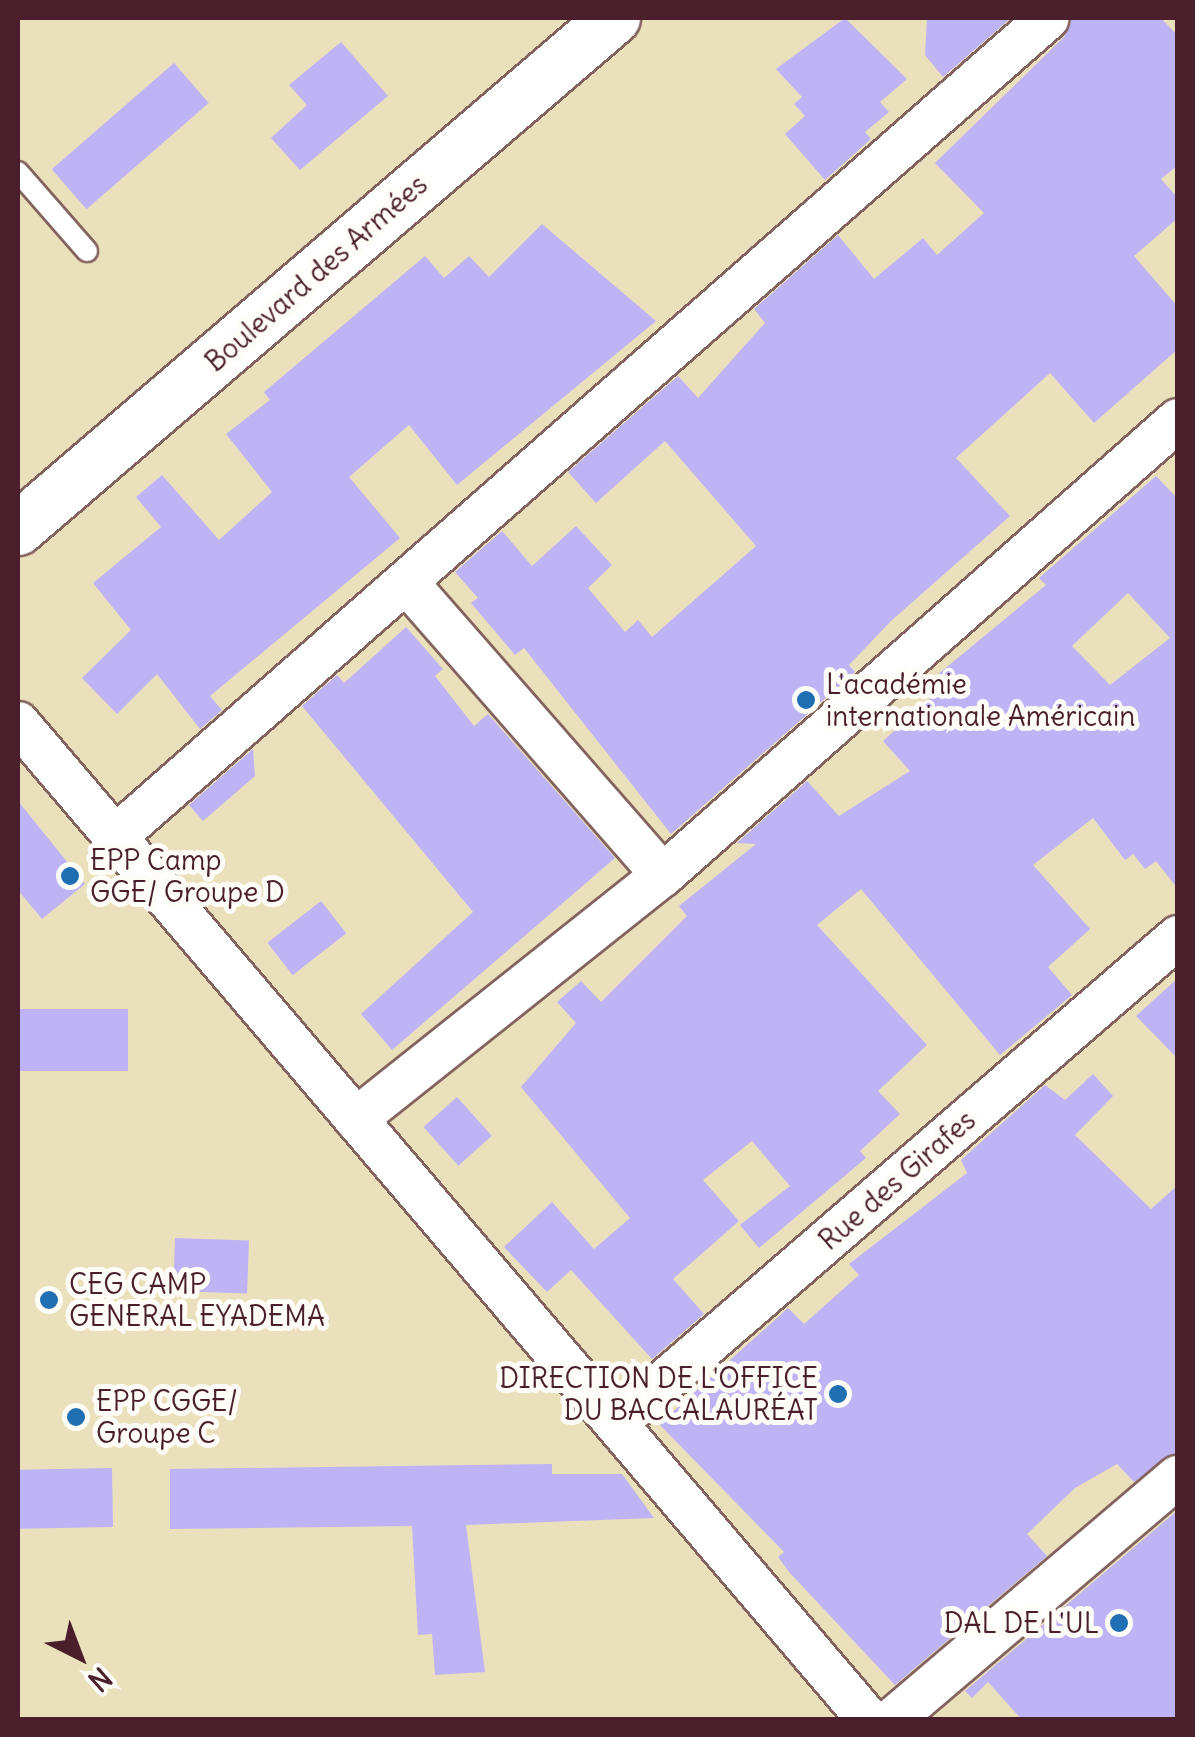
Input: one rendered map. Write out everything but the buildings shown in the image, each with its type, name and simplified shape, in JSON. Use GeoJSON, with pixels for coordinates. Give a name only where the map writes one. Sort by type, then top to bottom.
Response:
{"type":"FeatureCollection","features":[{"type":"Feature","properties":{"kind":"street","name":"Boulevard des Armées"},"geometry":{"type":"LineString","coordinates":[[18,529],[614,18]]}},
{"type":"Feature","properties":{"kind":"street"},"geometry":{"type":"LineString","coordinates":[[115,837],[1048,18]]}},
{"type":"Feature","properties":{"kind":"street"},"geometry":{"type":"LineString","coordinates":[[356,1119],[663,875],[1178,420]]}},
{"type":"Feature","properties":{"kind":"street"},"geometry":{"type":"LineString","coordinates":[[407,583],[663,875]]}},
{"type":"Feature","properties":{"kind":"street"},"geometry":{"type":"LineString","coordinates":[[18,723],[869,1720]]}},
{"type":"Feature","properties":{"kind":"street","name":"Rue des Girafes"},"geometry":{"type":"LineString","coordinates":[[616,1422],[1178,937]]}},
{"type":"Feature","properties":{"kind":"street"},"geometry":{"type":"LineString","coordinates":[[892,1720],[1178,1477]]}},
{"type":"Feature","properties":{"kind":"lane"},"geometry":{"type":"LineString","coordinates":[[18,172],[86,250]]}},
{"type":"Feature","properties":{"kind":"place","name":"L'académie internationale Américain"},"geometry":{"type":"Point","coordinates":[806,700]}},
{"type":"Feature","properties":{"kind":"place","name":"EPP Camp GGE/ Groupe D"},"geometry":{"type":"Point","coordinates":[70,876]}},
{"type":"Feature","properties":{"kind":"place","name":"CEG CAMP GENERAL EYADEMA"},"geometry":{"type":"Point","coordinates":[49,1300]}},
{"type":"Feature","properties":{"kind":"place","name":"DIRECTION DE L'OFFICE DU BACCALAURÉAT"},"geometry":{"type":"Point","coordinates":[838,1394]}},
{"type":"Feature","properties":{"kind":"place","name":"EPP CGGE/ Groupe C"},"geometry":{"type":"Point","coordinates":[76,1417]}},
{"type":"Feature","properties":{"kind":"place","name":"DAL DE L'UL"},"geometry":{"type":"Point","coordinates":[1119,1623]}}]}
